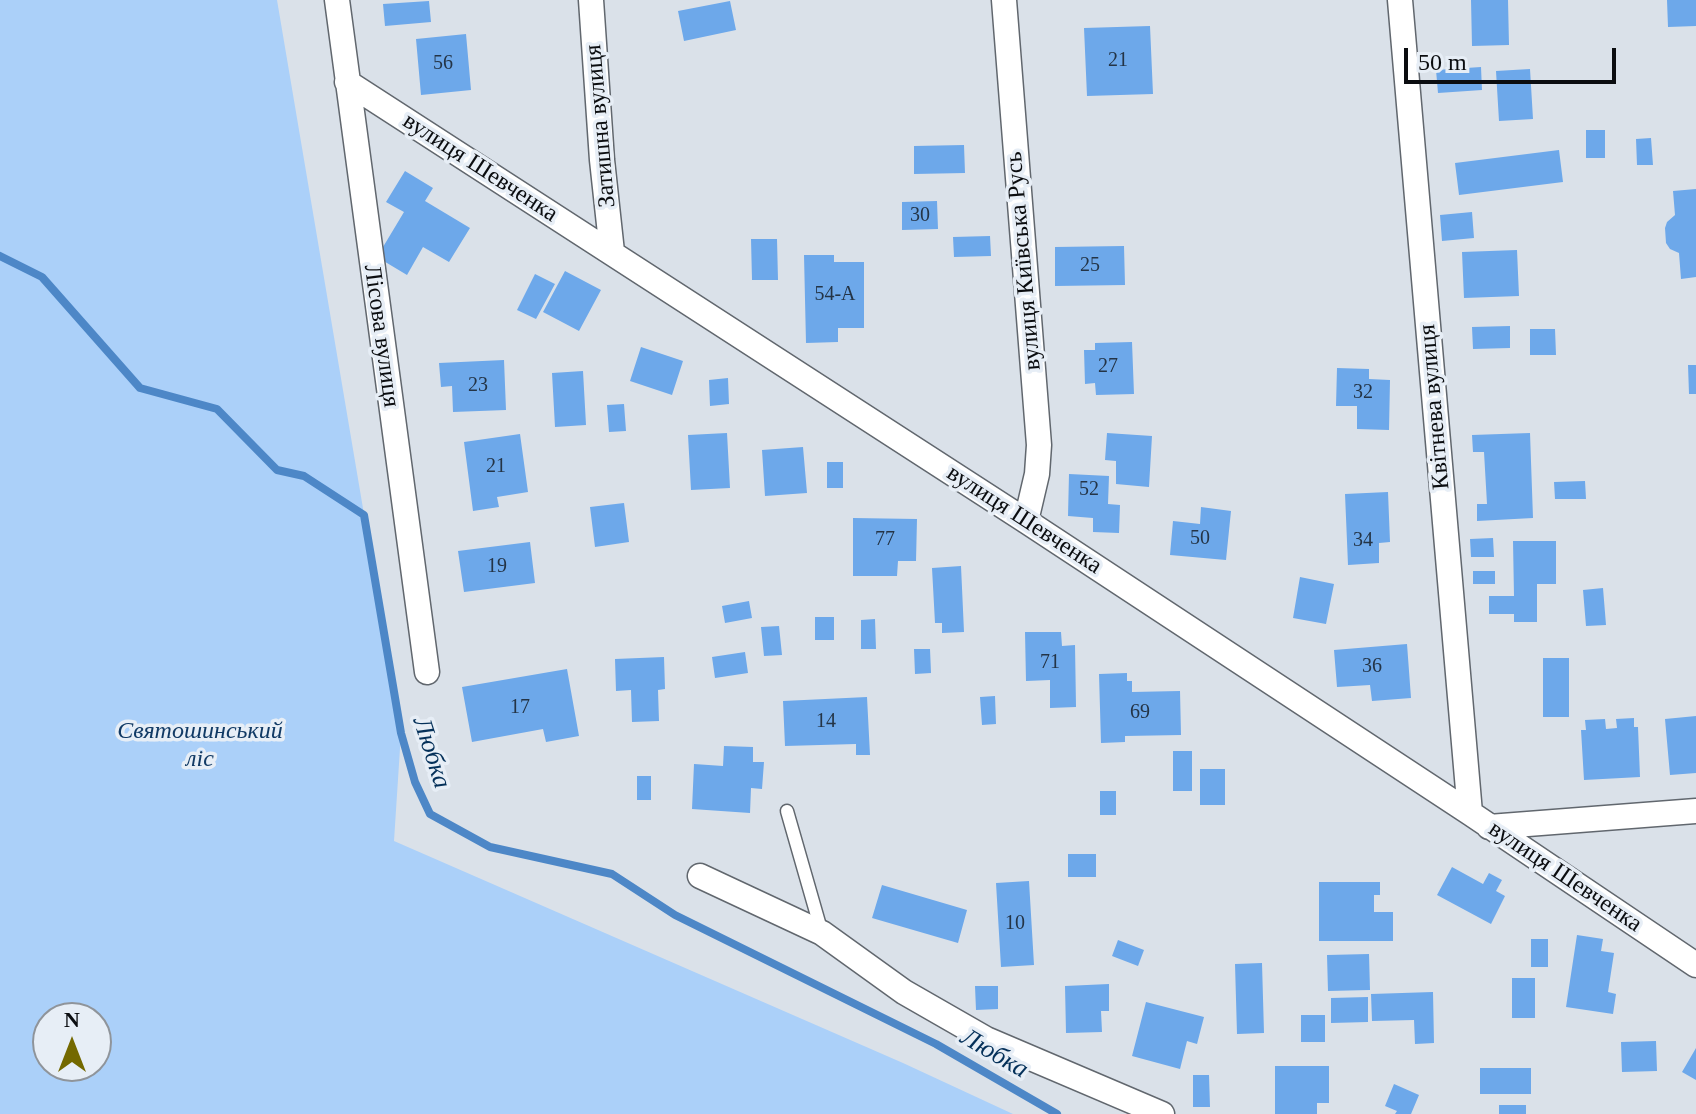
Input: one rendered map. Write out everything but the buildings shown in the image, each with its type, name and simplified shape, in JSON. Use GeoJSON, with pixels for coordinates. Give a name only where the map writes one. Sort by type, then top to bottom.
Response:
{"type":"FeatureCollection","features":[{"type":"Feature","properties":{"kind":"street","name":"Лісова вулиця"},"geometry":{"type":"LineString","coordinates":[[337,0],[427,672]]}},
{"type":"Feature","properties":{"kind":"street","name":"Затишна вулиця"},"geometry":{"type":"LineString","coordinates":[[591,0],[612,252]]}},
{"type":"Feature","properties":{"kind":"street","name":"вулиця Київська Русь"},"geometry":{"type":"LineString","coordinates":[[1004,0],[1039,445],[1037,474],[1026,521]]}},
{"type":"Feature","properties":{"kind":"street","name":"Квітнева вулиця"},"geometry":{"type":"LineString","coordinates":[[1400,0],[1480,820]]}},
{"type":"Feature","properties":{"kind":"street","name":"вулиця Шевченка"},"geometry":{"type":"LineString","coordinates":[[347,82],[1026,521],[1696,965]]}},
{"type":"Feature","properties":{"kind":"street"},"geometry":{"type":"LineString","coordinates":[[1480,820],[1696,811]]}},
{"type":"Feature","properties":{"kind":"street"},"geometry":{"type":"LineString","coordinates":[[700,876],[822,933],[904,992],[986,1039],[1162,1114]]}},
{"type":"Feature","properties":{"kind":"lane"},"geometry":{"type":"LineString","coordinates":[[787,811],[822,933]]}},
{"type":"Feature","properties":{"kind":"green space","name":"Святошинський ліс"},"geometry":{"type":"Polygon","coordinates":[[[0,0],[277,0],[401,733],[394,841],[1013,1114],[0,1114],[0,0]]]}},
{"type":"Feature","properties":{"kind":"waterway","name":"Любка"},"geometry":{"type":"LineString","coordinates":[[0,256],[42,277],[140,388],[217,409],[277,470],[304,476],[364,515],[401,733],[415,782],[430,814],[490,847],[612,874],[675,915],[936,1044],[1057,1114]]}}]}
